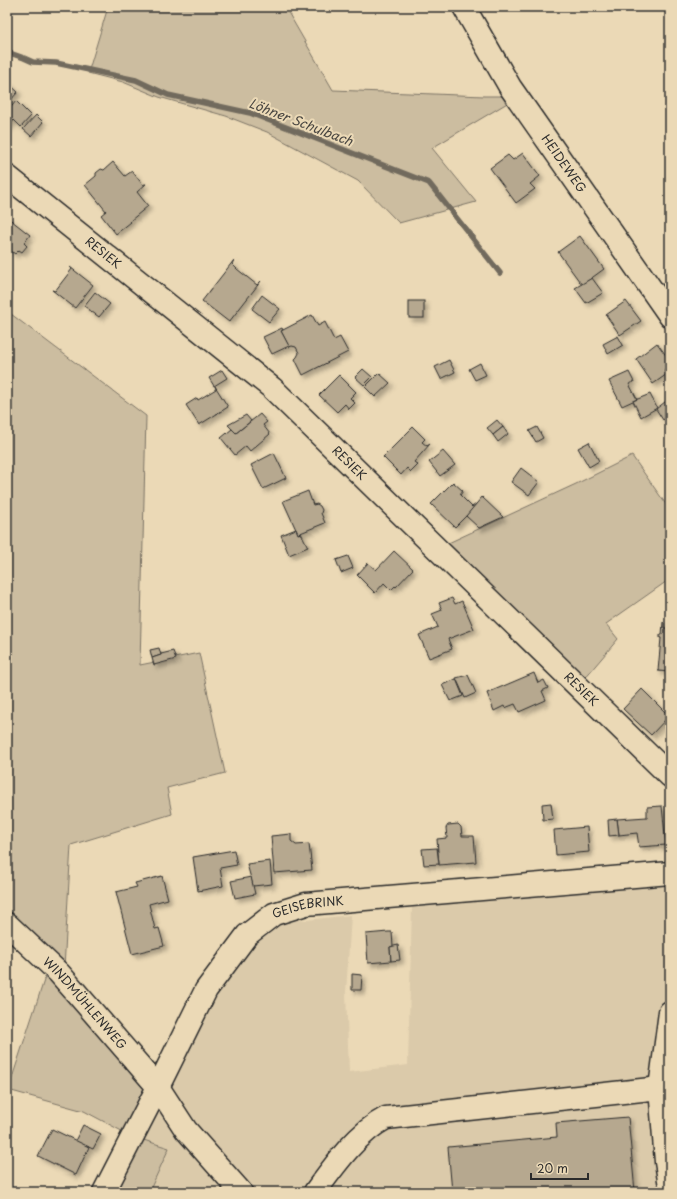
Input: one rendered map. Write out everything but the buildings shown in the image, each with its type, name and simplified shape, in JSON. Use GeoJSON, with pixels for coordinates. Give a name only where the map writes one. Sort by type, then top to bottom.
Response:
{"type":"FeatureCollection","features":[{"type":"Feature","properties":{"kind":"street","name":"HEIDEWEG"},"geometry":{"type":"LineString","coordinates":[[464,7],[510,87],[670,316]]}},
{"type":"Feature","properties":{"kind":"street","name":"RESIEK"},"geometry":{"type":"LineString","coordinates":[[7,176],[272,388],[670,776]]}},
{"type":"Feature","properties":{"kind":"street","name":"GEISEBRINK"},"geometry":{"type":"LineString","coordinates":[[104,1192],[206,990],[247,935],[274,914],[306,904],[670,873]]}},
{"type":"Feature","properties":{"kind":"street","name":"WINDMÜHLENWEG"},"geometry":{"type":"LineString","coordinates":[[7,924],[59,973],[158,1087],[186,1130],[241,1192]]}},
{"type":"Feature","properties":{"kind":"street"},"geometry":{"type":"LineString","coordinates":[[670,1012],[660,1088],[666,1162],[670,1186]]}},
{"type":"Feature","properties":{"kind":"street"},"geometry":{"type":"LineString","coordinates":[[315,1192],[337,1161],[374,1124],[386,1118],[660,1088]]}},
{"type":"Feature","properties":{"kind":"shaded area"},"geometry":{"type":"Polygon","coordinates":[[[108,7],[285,7],[333,90],[519,96],[432,148],[476,202],[399,223],[358,181],[267,132],[226,116],[159,97],[123,82],[88,73],[108,7]]]}},
{"type":"Feature","properties":{"kind":"shaded area"},"geometry":{"type":"Polygon","coordinates":[[[7,311],[146,416],[140,665],[199,653],[225,773],[167,788],[172,814],[71,845],[63,986],[159,1083],[134,1137],[169,1148],[149,1192],[107,1192],[133,1137],[84,1111],[8,1090],[51,959],[7,919],[7,311]]]}},
{"type":"Feature","properties":{"kind":"shaded area"},"geometry":{"type":"Polygon","coordinates":[[[632,456],[670,510],[670,579],[606,624],[618,639],[584,679],[444,545],[576,484],[632,456]]]}},
{"type":"Feature","properties":{"kind":"shaded area"},"geometry":{"type":"Polygon","coordinates":[[[670,879],[670,1192],[149,1192],[168,1148],[133,1137],[209,993],[278,917],[307,920],[351,915],[346,992],[349,1072],[408,1065],[412,906],[670,879]]]}},
{"type":"Feature","properties":{"kind":"waterway","name":"Löhner Schulbach"},"geometry":{"type":"LineString","coordinates":[[7,52],[33,62],[56,63],[136,80],[168,95],[250,113],[429,183],[500,273]]}}]}
